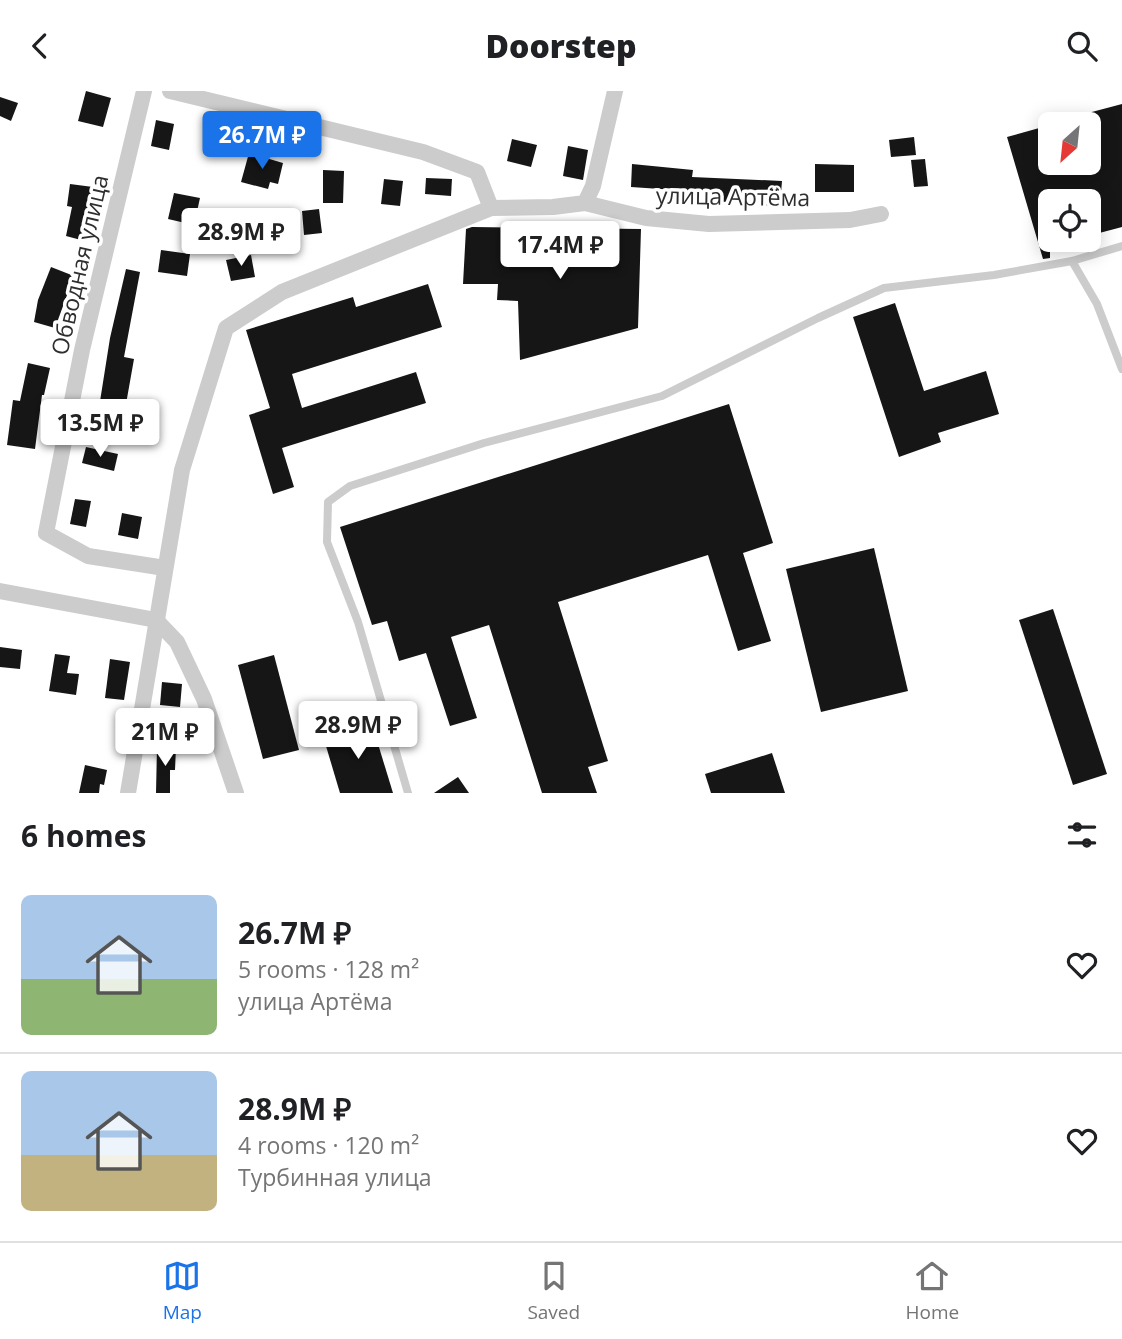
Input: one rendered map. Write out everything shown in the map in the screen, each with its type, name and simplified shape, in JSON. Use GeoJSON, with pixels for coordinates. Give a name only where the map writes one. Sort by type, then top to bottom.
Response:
{"type":"FeatureCollection","features":[{"type":"Feature","properties":{"kind":"street","name":"Обводная улица"},"geometry":{"type":"LineString","coordinates":[[144,91],[82,350],[46,533],[88,556],[165,568]]}},
{"type":"Feature","properties":{"kind":"street"},"geometry":{"type":"LineString","coordinates":[[170,91],[423,152],[478,172],[491,208]]}},
{"type":"Feature","properties":{"kind":"street"},"geometry":{"type":"LineString","coordinates":[[128,793],[183,470],[226,328],[282,292],[491,208],[553,207],[585,203],[593,186],[615,91]]}},
{"type":"Feature","properties":{"kind":"street","name":"улица Артёма"},"geometry":{"type":"LineString","coordinates":[[585,203],[646,218],[709,223],[850,220],[881,214]]}},
{"type":"Feature","properties":{"kind":"street"},"geometry":{"type":"LineString","coordinates":[[0,590],[156,620],[177,642],[204,699],[236,793]]}},
{"type":"Feature","properties":{"kind":"lane"},"geometry":{"type":"LineString","coordinates":[[408,793],[358,622],[327,542],[328,502],[350,486],[484,443],[662,396],[884,288],[995,275],[1072,261],[1122,246]]}},
{"type":"Feature","properties":{"kind":"lane"},"geometry":{"type":"LineString","coordinates":[[1072,261],[1097,304],[1122,369]]}},
{"type":"Feature","properties":{"kind":"building"},"geometry":{"type":"Polygon","coordinates":[[[86,91],[111,98],[103,127],[78,121],[86,91]]]}},
{"type":"Feature","properties":{"kind":"building"},"geometry":{"type":"Polygon","coordinates":[[[0,97],[18,103],[11,121],[0,116],[0,97]]]}},
{"type":"Feature","properties":{"kind":"building"},"geometry":{"type":"Polygon","coordinates":[[[1122,104],[1122,227],[1101,233],[1101,189],[1038,189],[1038,242],[1007,137],[1038,128],[1038,175],[1101,175],[1101,112],[1092,112],[1122,104]]]}},
{"type":"Feature","properties":{"kind":"building"},"geometry":{"type":"Polygon","coordinates":[[[156,120],[174,124],[169,150],[151,146],[156,120]]]}},
{"type":"Feature","properties":{"kind":"building"},"geometry":{"type":"Polygon","coordinates":[[[914,137],[916,155],[891,157],[889,140],[914,137]]]}},
{"type":"Feature","properties":{"kind":"building"},"geometry":{"type":"Polygon","coordinates":[[[512,139],[537,145],[531,167],[507,161],[512,139]]]}},
{"type":"Feature","properties":{"kind":"building"},"geometry":{"type":"Polygon","coordinates":[[[568,146],[588,150],[583,180],[563,176],[568,146]]]}},
{"type":"Feature","properties":{"kind":"building"},"geometry":{"type":"Polygon","coordinates":[[[249,153],[283,163],[278,184],[270,182],[268,189],[241,182],[249,153]]]}},
{"type":"Feature","properties":{"kind":"building"},"geometry":{"type":"Polygon","coordinates":[[[925,159],[928,186],[914,187],[911,160],[925,159]]]}},
{"type":"Feature","properties":{"kind":"building"},"geometry":{"type":"Polygon","coordinates":[[[632,164],[693,170],[692,177],[782,181],[780,206],[700,201],[700,197],[674,195],[675,190],[631,187],[632,164]]]}},
{"type":"Feature","properties":{"kind":"building"},"geometry":{"type":"Polygon","coordinates":[[[815,164],[854,165],[854,192],[815,192],[815,164]]]}},
{"type":"Feature","properties":{"kind":"building"},"geometry":{"type":"Polygon","coordinates":[[[323,170],[344,171],[343,203],[323,203],[323,170]]]}},
{"type":"Feature","properties":{"kind":"building"},"geometry":{"type":"Polygon","coordinates":[[[426,178],[452,179],[451,196],[425,194],[426,178]]]}},
{"type":"Feature","properties":{"kind":"building"},"geometry":{"type":"Polygon","coordinates":[[[384,179],[403,181],[400,206],[381,204],[384,179]]]}},
{"type":"Feature","properties":{"kind":"building"},"geometry":{"type":"Polygon","coordinates":[[[70,184],[93,187],[91,210],[87,209],[81,240],[66,236],[72,207],[67,206],[70,184]]]}},
{"type":"Feature","properties":{"kind":"building"},"geometry":{"type":"Polygon","coordinates":[[[174,193],[200,198],[194,225],[168,219],[174,193]]]}},
{"type":"Feature","properties":{"kind":"building"},"geometry":{"type":"Polygon","coordinates":[[[319,209],[322,233],[304,235],[302,211],[319,209]]]}},
{"type":"Feature","properties":{"kind":"building"},"geometry":{"type":"Polygon","coordinates":[[[466,229],[641,229],[638,328],[520,360],[518,301],[497,300],[498,284],[463,284],[466,229]]]}},
{"type":"Feature","properties":{"kind":"building"},"geometry":{"type":"Polygon","coordinates":[[[161,250],[190,254],[187,276],[158,272],[161,250]]]}},
{"type":"Feature","properties":{"kind":"building"},"geometry":{"type":"Polygon","coordinates":[[[1041,252],[1050,252],[1050,258],[1043,259],[1041,252]]]}},
{"type":"Feature","properties":{"kind":"building"},"geometry":{"type":"Polygon","coordinates":[[[251,255],[255,277],[231,281],[226,260],[251,255]]]}},
{"type":"Feature","properties":{"kind":"building"},"geometry":{"type":"Polygon","coordinates":[[[51,267],[74,276],[55,328],[34,322],[38,300],[51,267]]]}},
{"type":"Feature","properties":{"kind":"building"},"geometry":{"type":"Polygon","coordinates":[[[126,269],[140,272],[124,357],[134,359],[126,420],[98,414],[110,338],[126,269]]]}},
{"type":"Feature","properties":{"kind":"building"},"geometry":{"type":"Polygon","coordinates":[[[428,284],[442,327],[292,374],[302,408],[416,372],[426,403],[282,448],[294,487],[273,494],[249,415],[270,408],[246,330],[353,297],[356,307],[428,284]]]}},
{"type":"Feature","properties":{"kind":"building"},"geometry":{"type":"Polygon","coordinates":[[[895,303],[924,391],[986,371],[999,414],[938,433],[941,442],[899,457],[853,317],[895,303]]]}},
{"type":"Feature","properties":{"kind":"building"},"geometry":{"type":"Polygon","coordinates":[[[28,363],[50,368],[42,395],[35,449],[7,445],[13,400],[20,401],[28,363]]]}},
{"type":"Feature","properties":{"kind":"building"},"geometry":{"type":"Polygon","coordinates":[[[729,404],[773,543],[743,553],[771,641],[738,651],[708,555],[558,602],[608,761],[588,767],[597,793],[542,793],[489,625],[451,637],[477,718],[450,726],[426,653],[399,661],[387,621],[372,625],[340,527],[729,404]]]}},
{"type":"Feature","properties":{"kind":"building"},"geometry":{"type":"Polygon","coordinates":[[[86,447],[118,454],[114,471],[82,463],[86,447]]]}},
{"type":"Feature","properties":{"kind":"building"},"geometry":{"type":"Polygon","coordinates":[[[75,499],[91,501],[86,527],[70,524],[75,499]]]}},
{"type":"Feature","properties":{"kind":"building"},"geometry":{"type":"Polygon","coordinates":[[[122,513],[142,517],[138,539],[118,535],[122,513]]]}},
{"type":"Feature","properties":{"kind":"building"},"geometry":{"type":"Polygon","coordinates":[[[874,548],[908,691],[821,712],[786,569],[874,548]]]}},
{"type":"Feature","properties":{"kind":"building"},"geometry":{"type":"Polygon","coordinates":[[[1053,609],[1107,774],[1073,785],[1019,620],[1053,609]]]}},
{"type":"Feature","properties":{"kind":"building"},"geometry":{"type":"Polygon","coordinates":[[[0,647],[22,650],[20,669],[0,667],[0,647]]]}},
{"type":"Feature","properties":{"kind":"building"},"geometry":{"type":"Polygon","coordinates":[[[55,654],[70,656],[67,673],[79,674],[76,695],[49,691],[55,654]]]}},
{"type":"Feature","properties":{"kind":"building"},"geometry":{"type":"Polygon","coordinates":[[[274,655],[299,750],[263,759],[238,665],[274,655]]]}},
{"type":"Feature","properties":{"kind":"building"},"geometry":{"type":"Polygon","coordinates":[[[110,659],[130,662],[124,700],[105,698],[110,659]]]}},
{"type":"Feature","properties":{"kind":"building"},"geometry":{"type":"Polygon","coordinates":[[[162,682],[182,684],[180,707],[160,705],[162,682]]]}},
{"type":"Feature","properties":{"kind":"building"},"geometry":{"type":"Polygon","coordinates":[[[371,721],[393,793],[340,793],[323,736],[371,721]]]}},
{"type":"Feature","properties":{"kind":"building"},"geometry":{"type":"Polygon","coordinates":[[[157,747],[176,747],[175,770],[170,770],[170,793],[156,793],[157,747]]]}},
{"type":"Feature","properties":{"kind":"building"},"geometry":{"type":"Polygon","coordinates":[[[772,753],[785,793],[711,793],[705,774],[772,753]]]}},
{"type":"Feature","properties":{"kind":"building"},"geometry":{"type":"Polygon","coordinates":[[[85,765],[107,770],[99,793],[79,793],[85,765]]]}},
{"type":"Feature","properties":{"kind":"building"},"geometry":{"type":"Polygon","coordinates":[[[458,777],[469,793],[434,793],[458,777]]]}}]}
